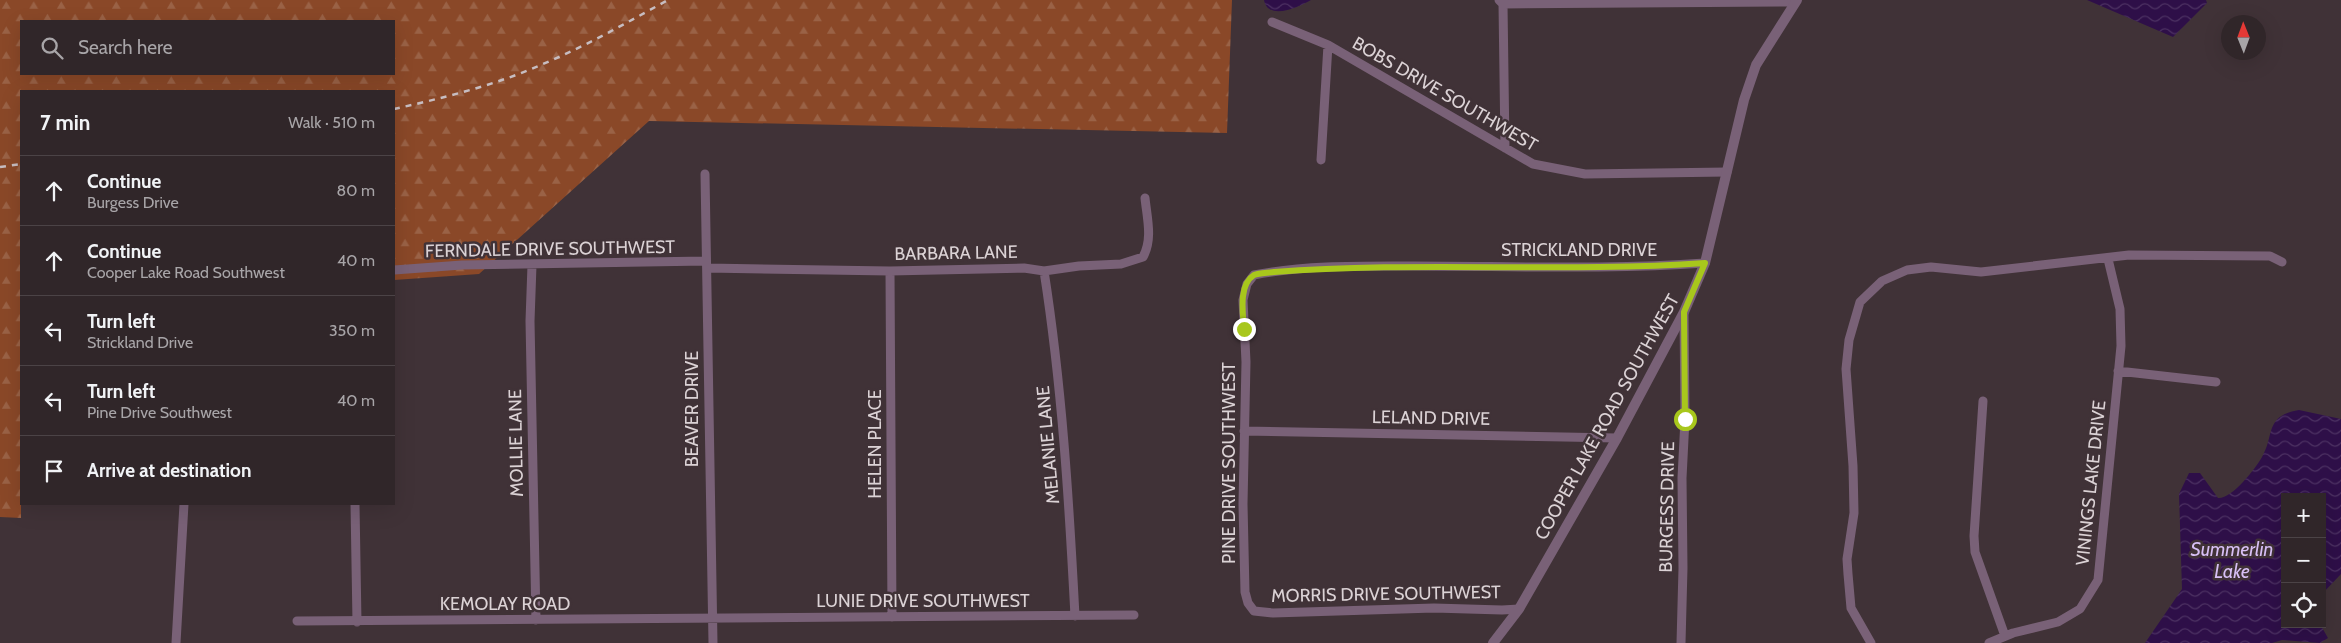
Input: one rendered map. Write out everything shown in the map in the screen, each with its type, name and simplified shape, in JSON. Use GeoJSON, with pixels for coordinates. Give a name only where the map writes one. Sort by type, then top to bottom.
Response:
{"type":"FeatureCollection","features":[{"type":"Feature","properties":{"kind":"street"},"geometry":{"type":"LineString","coordinates":[[1505,148],[1501,2],[1796,1]]}},
{"type":"Feature","properties":{"kind":"street","name":"COOPER LAKE ROAD SOUTHWEST"},"geometry":{"type":"LineString","coordinates":[[1493,643],[1519,609],[1617,438],[1684,312],[1705,263],[1744,100],[1756,65],[1796,1]]}},
{"type":"Feature","properties":{"kind":"street","name":"BOBS DRIVE SOUTHWEST"},"geometry":{"type":"LineString","coordinates":[[1272,22],[1328,45],[1533,164],[1585,174],[1727,172]]}},
{"type":"Feature","properties":{"kind":"street"},"geometry":{"type":"LineString","coordinates":[[1321,160],[1328,45]]}},
{"type":"Feature","properties":{"kind":"street","name":"BEAVER DRIVE"},"geometry":{"type":"LineString","coordinates":[[705,174],[713,643]]}},
{"type":"Feature","properties":{"kind":"street","name":"BARBARA LANE"},"geometry":{"type":"LineString","coordinates":[[706,264],[890,271],[1024,268],[1044,272],[1079,266],[1121,264],[1143,257],[1147,249],[1149,239],[1145,198]]}},
{"type":"Feature","properties":{"kind":"street"},"geometry":{"type":"LineString","coordinates":[[1870,643],[1851,608],[1847,559],[1854,512],[1853,466],[1846,369],[1848,340],[1860,302],[1882,282],[1907,270],[1946,267],[1980,272],[2108,259],[2129,255],[2270,256],[2282,262]]}},
{"type":"Feature","properties":{"kind":"street","name":"VININGS LAKE DRIVE"},"geometry":{"type":"LineString","coordinates":[[1988,643],[2005,636],[2058,622],[2080,609],[2098,580],[2121,346],[2120,309],[2108,259]]}},
{"type":"Feature","properties":{"kind":"street","name":"STRICKLAND DRIVE"},"geometry":{"type":"LineString","coordinates":[[1247,284],[1254,275],[1318,268],[1643,267],[1705,263]]}},
{"type":"Feature","properties":{"kind":"street","name":"FERNDALE DRIVE SOUTHWEST"},"geometry":{"type":"LineString","coordinates":[[395,270],[462,265],[706,264]]}},
{"type":"Feature","properties":{"kind":"street","name":"MOLLIE LANE"},"geometry":{"type":"LineString","coordinates":[[532,265],[530,331],[536,620]]}},
{"type":"Feature","properties":{"kind":"street","name":"HELEN PLACE"},"geometry":{"type":"LineString","coordinates":[[890,271],[892,618]]}},
{"type":"Feature","properties":{"kind":"street","name":"MELANIE LANE"},"geometry":{"type":"LineString","coordinates":[[1044,272],[1055,345],[1065,441],[1075,616]]}},
{"type":"Feature","properties":{"kind":"street","name":"PINE DRIVE SOUTHWEST"},"geometry":{"type":"LineString","coordinates":[[1247,284],[1243,300],[1246,362],[1243,504],[1245,592],[1248,603],[1254,611]]}},
{"type":"Feature","properties":{"kind":"street","name":"BURGESS DRIVE"},"geometry":{"type":"LineString","coordinates":[[1681,643],[1683,568],[1682,478],[1685,419],[1684,312]]}},
{"type":"Feature","properties":{"kind":"street"},"geometry":{"type":"LineString","coordinates":[[2118,371],[2216,382]]}},
{"type":"Feature","properties":{"kind":"street"},"geometry":{"type":"LineString","coordinates":[[1983,401],[1974,536],[1975,552],[2005,636]]}},
{"type":"Feature","properties":{"kind":"street","name":"LELAND DRIVE"},"geometry":{"type":"LineString","coordinates":[[1244,431],[1617,438]]}},
{"type":"Feature","properties":{"kind":"street"},"geometry":{"type":"LineString","coordinates":[[176,643],[184,505]]}},
{"type":"Feature","properties":{"kind":"street"},"geometry":{"type":"LineString","coordinates":[[355,505],[357,622]]}},
{"type":"Feature","properties":{"kind":"street","name":"MORRIS DRIVE SOUTHWEST"},"geometry":{"type":"LineString","coordinates":[[1254,611],[1273,613],[1434,608],[1519,609]]}},
{"type":"Feature","properties":{"kind":"street","name":"LUNIE DRIVE SOUTHWEST"},"geometry":{"type":"LineString","coordinates":[[713,619],[1134,615]]}},
{"type":"Feature","properties":{"kind":"street","name":"KEMOLAY ROAD"},"geometry":{"type":"LineString","coordinates":[[297,622],[713,619]]}},
{"type":"Feature","properties":{"kind":"green space"},"geometry":{"type":"Polygon","coordinates":[[[0,0],[1232,0],[1227,133],[649,121],[479,274],[395,280],[395,90],[20,90],[21,518],[0,517],[0,0]]]}},
{"type":"Feature","properties":{"kind":"water"},"geometry":{"type":"Polygon","coordinates":[[[1264,0],[1311,0],[1300,6],[1278,11],[1267,7],[1264,0]]]}},
{"type":"Feature","properties":{"kind":"water"},"geometry":{"type":"Polygon","coordinates":[[[2087,0],[2206,0],[2207,3],[2173,37],[2087,0]]]}},
{"type":"Feature","properties":{"kind":"water","name":"Summerlin Lake"},"geometry":{"type":"Polygon","coordinates":[[[2299,410],[2341,419],[2341,574],[2326,590],[2326,493],[2281,493],[2281,628],[2322,628],[2328,638],[2320,643],[2282,640],[2272,643],[2145,643],[2182,589],[2179,494],[2189,473],[2200,473],[2218,498],[2230,494],[2249,476],[2262,457],[2275,422],[2288,413],[2299,410]]]}},
{"type":"Feature","properties":{"kind":"railway"},"geometry":{"type":"LineString","coordinates":[[395,109],[469,90],[525,72],[590,42],[668,0]]}},
{"type":"Feature","properties":{"kind":"railway"},"geometry":{"type":"LineString","coordinates":[[0,167],[20,164]]}},
{"type":"Feature","properties":{"kind":"route"},"geometry":{"type":"LineString","coordinates":[[1244,329],[1243,300],[1247,284],[1254,275],[1274,272],[1318,268],[1400,266],[1643,267],[1705,263],[1684,312],[1685,419]]}}]}
